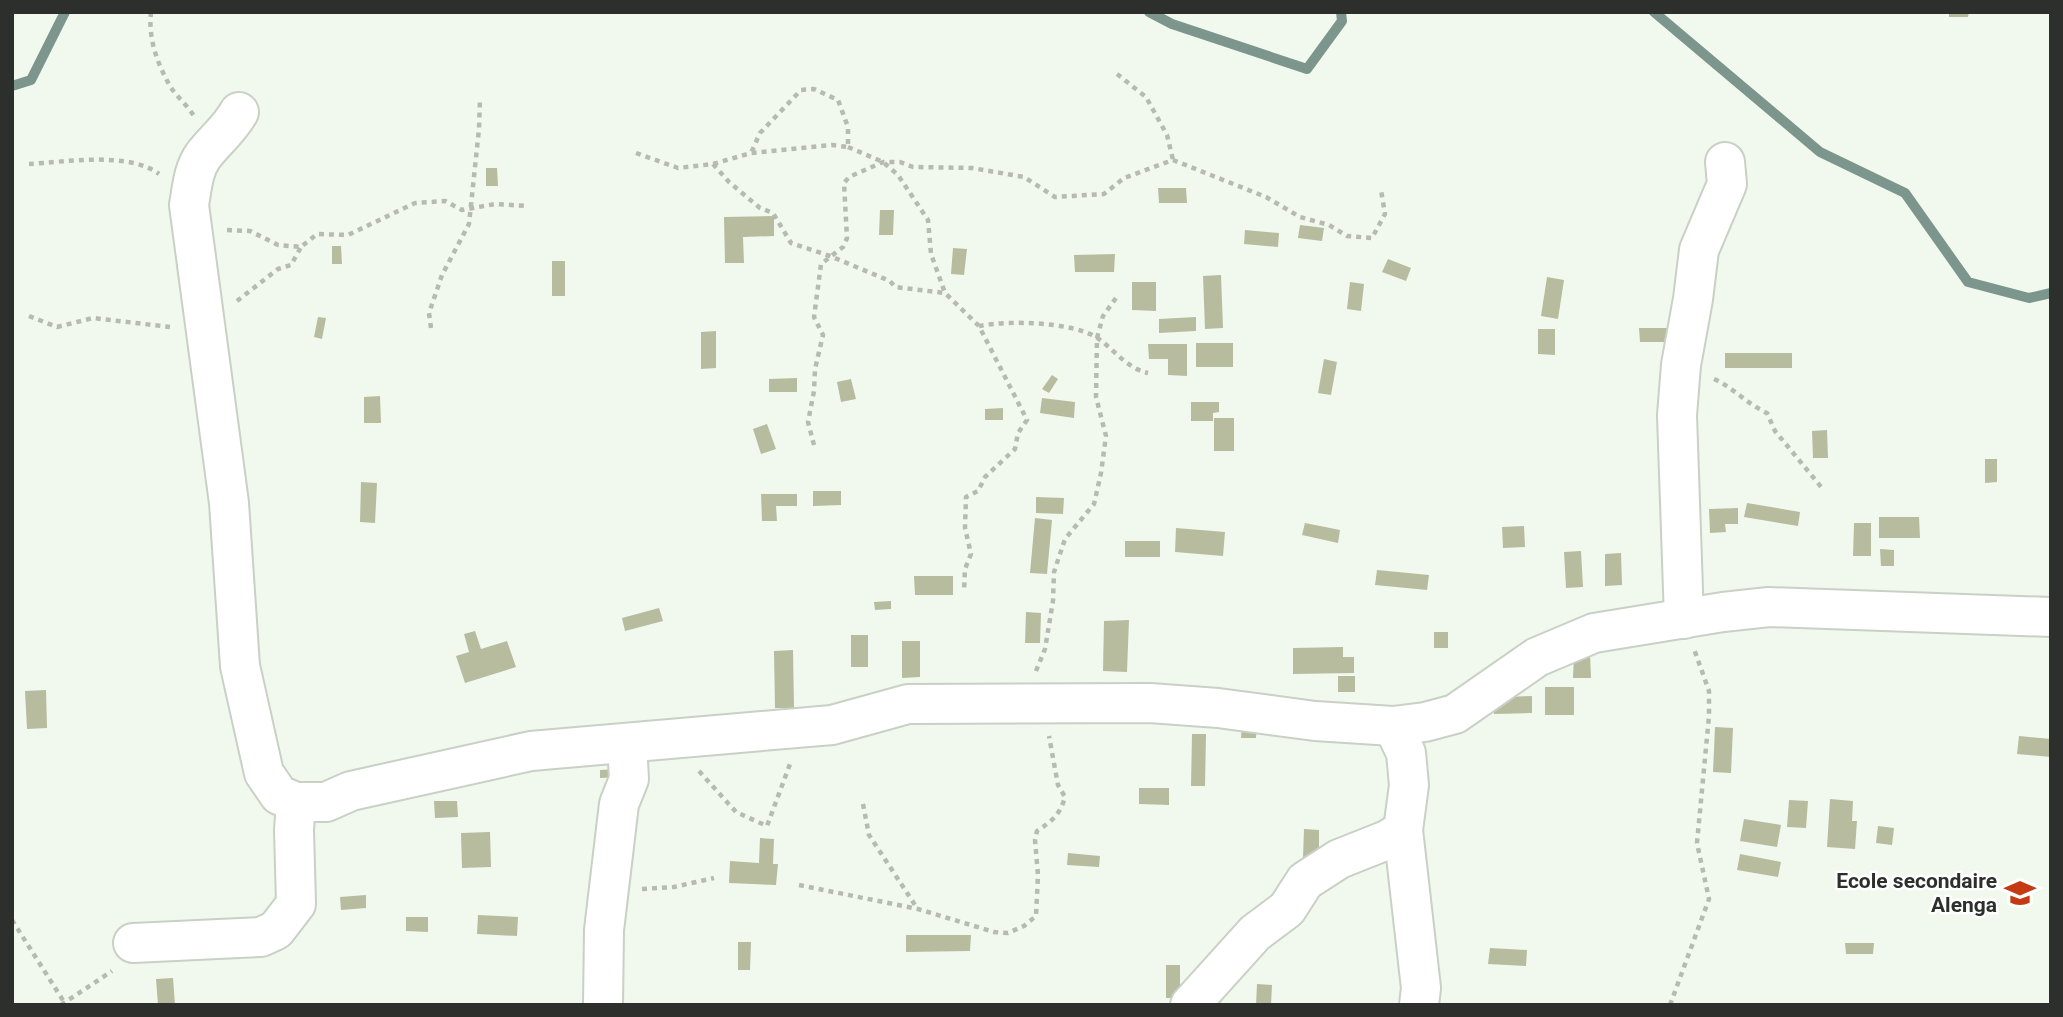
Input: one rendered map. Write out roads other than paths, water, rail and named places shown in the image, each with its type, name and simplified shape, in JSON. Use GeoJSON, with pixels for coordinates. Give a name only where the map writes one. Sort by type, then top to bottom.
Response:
{"type":"FeatureCollection","features":[{"type":"Feature","properties":{"kind":"street"},"geometry":{"type":"LineString","coordinates":[[239,112],[229,129],[203,156],[194,174],[190,212],[229,503],[240,666],[264,773],[279,795],[296,802],[326,802],[351,792],[531,751],[832,725],[908,704],[1150,703],[1218,708],[1315,721],[1393,726],[1425,722],[1455,714],[1537,657],[1594,633],[1769,607],[2051,617]]}},
{"type":"Feature","properties":{"kind":"street"},"geometry":{"type":"LineString","coordinates":[[1684,619],[1677,415],[1681,365],[1699,250],[1727,184],[1726,162]]}},
{"type":"Feature","properties":{"kind":"street"},"geometry":{"type":"LineString","coordinates":[[1393,726],[1406,753],[1409,785],[1403,830],[1421,988],[1419,1005]]}},
{"type":"Feature","properties":{"kind":"street"},"geometry":{"type":"LineString","coordinates":[[603,1005],[604,930],[619,804],[629,779],[627,744]]}},
{"type":"Feature","properties":{"kind":"street"},"geometry":{"type":"LineString","coordinates":[[132,943],[261,937],[276,930],[296,904],[296,802]]}},
{"type":"Feature","properties":{"kind":"street"},"geometry":{"type":"LineString","coordinates":[[1190,1005],[1255,933],[1287,909],[1305,881],[1339,859],[1387,840],[1403,830]]}},
{"type":"Feature","properties":{"kind":"waterway"},"geometry":{"type":"LineString","coordinates":[[12,86],[31,80],[65,12]]}},
{"type":"Feature","properties":{"kind":"waterway"},"geometry":{"type":"LineString","coordinates":[[1149,12],[1172,24],[1307,69],[1342,21],[1341,12]]}},
{"type":"Feature","properties":{"kind":"waterway"},"geometry":{"type":"LineString","coordinates":[[1654,12],[1820,152],[1905,193],[1968,282],[2029,298],[2051,293]]}},
{"type":"Feature","properties":{"kind":"place","name":"Ecole secondaire Alenga"},"geometry":{"type":"Point","coordinates":[2020,893]}}]}
